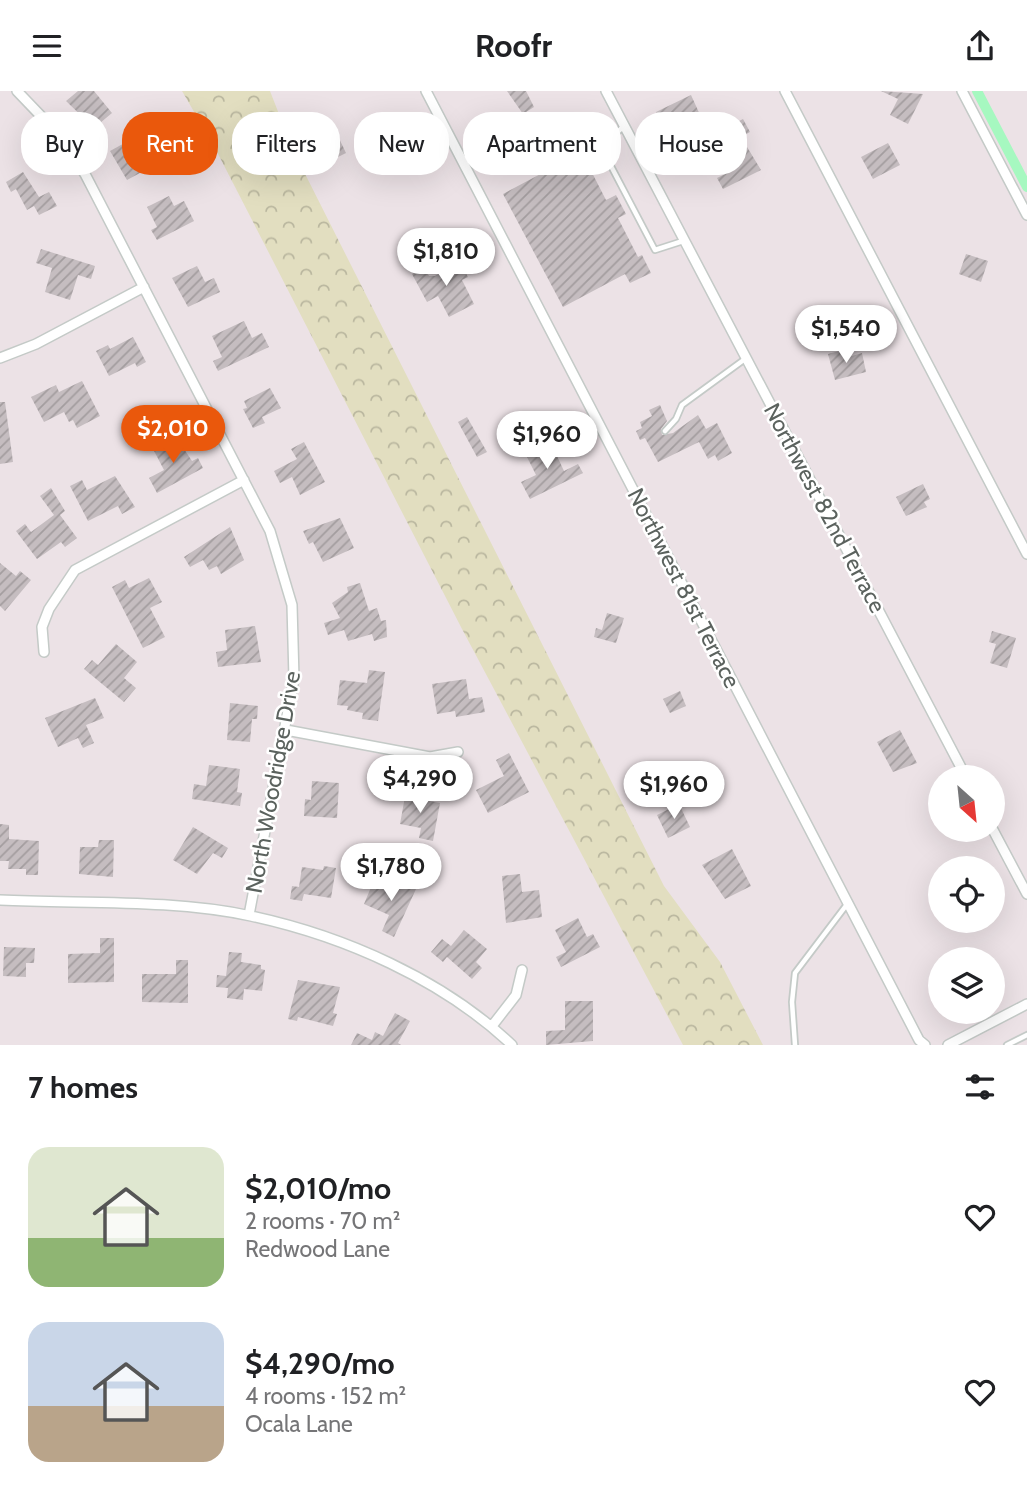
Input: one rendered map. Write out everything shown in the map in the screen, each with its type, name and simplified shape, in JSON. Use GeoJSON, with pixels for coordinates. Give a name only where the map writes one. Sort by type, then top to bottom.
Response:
{"type":"FeatureCollection","features":[{"type":"Feature","properties":{"kind":"street","name":"North Woodridge Drive"},"geometry":{"type":"LineString","coordinates":[[17,91],[62,138],[85,174],[270,531],[292,605],[294,679],[249,915]]}},
{"type":"Feature","properties":{"kind":"street","name":"Northwest 81st Terrace"},"geometry":{"type":"LineString","coordinates":[[426,91],[919,1040],[925,1045]]}},
{"type":"Feature","properties":{"kind":"street","name":"Northwest 82nd Terrace"},"geometry":{"type":"LineString","coordinates":[[606,91],[960,765]]}},
{"type":"Feature","properties":{"kind":"street"},"geometry":{"type":"LineString","coordinates":[[785,91],[1027,554]]}},
{"type":"Feature","properties":{"kind":"street"},"geometry":{"type":"LineString","coordinates":[[962,91],[1027,215]]}},
{"type":"Feature","properties":{"kind":"street"},"geometry":{"type":"LineString","coordinates":[[0,358],[36,344],[144,287]]}},
{"type":"Feature","properties":{"kind":"street"},"geometry":{"type":"LineString","coordinates":[[44,652],[42,627],[49,609],[75,570],[244,480]]}},
{"type":"Feature","properties":{"kind":"street"},"geometry":{"type":"LineString","coordinates":[[286,730],[430,757],[458,753]]}},
{"type":"Feature","properties":{"kind":"street"},"geometry":{"type":"LineString","coordinates":[[999,842],[1027,894]]}},
{"type":"Feature","properties":{"kind":"street"},"geometry":{"type":"LineString","coordinates":[[0,900],[170,907],[249,915],[330,938],[388,963],[450,998],[492,1027],[512,1045]]}},
{"type":"Feature","properties":{"kind":"street"},"geometry":{"type":"LineString","coordinates":[[492,1027],[516,995],[522,971]]}},
{"type":"Feature","properties":{"kind":"street"},"geometry":{"type":"LineString","coordinates":[[948,1045],[1027,1004]]}},
{"type":"Feature","properties":{"kind":"lane"},"geometry":{"type":"LineString","coordinates":[[625,126],[601,147],[655,250],[684,240]]}},
{"type":"Feature","properties":{"kind":"lane"},"geometry":{"type":"LineString","coordinates":[[665,431],[676,419],[682,405],[746,358]]}},
{"type":"Feature","properties":{"kind":"lane"},"geometry":{"type":"LineString","coordinates":[[795,1045],[792,1002],[795,973],[848,902]]}},
{"type":"Feature","properties":{"kind":"lane"},"geometry":{"type":"LineString","coordinates":[[1007,1045],[1027,1035]]}},
{"type":"Feature","properties":{"kind":"green space"},"geometry":{"type":"Polygon","coordinates":[[[182,91],[270,91],[278,112],[232,112],[232,175],[306,175],[664,886],[720,962],[763,1045],[683,1045],[462,629],[218,154],[218,112],[194,112],[182,91]]]}},
{"type":"Feature","properties":{"kind":"building"},"geometry":{"type":"Polygon","coordinates":[[[78,91],[94,91],[112,113],[108,116],[108,112],[77,112],[66,101],[78,91]]]}},
{"type":"Feature","properties":{"kind":"building"},"geometry":{"type":"Polygon","coordinates":[[[507,91],[526,91],[534,107],[522,112],[507,91]]]}},
{"type":"Feature","properties":{"kind":"building"},"geometry":{"type":"Polygon","coordinates":[[[881,91],[923,94],[908,124],[890,115],[898,99],[881,91]]]}},
{"type":"Feature","properties":{"kind":"building"},"geometry":{"type":"Polygon","coordinates":[[[691,95],[699,112],[656,112],[691,95]]]}},
{"type":"Feature","properties":{"kind":"building"},"geometry":{"type":"Polygon","coordinates":[[[340,140],[346,153],[340,156],[340,140]]]}},
{"type":"Feature","properties":{"kind":"building"},"geometry":{"type":"Polygon","coordinates":[[[888,143],[900,165],[873,179],[861,157],[888,143]]]}},
{"type":"Feature","properties":{"kind":"building"},"geometry":{"type":"Polygon","coordinates":[[[122,144],[122,171],[110,151],[122,144]]]}},
{"type":"Feature","properties":{"kind":"building"},"geometry":{"type":"Polygon","coordinates":[[[747,147],[761,170],[723,189],[717,178],[723,175],[747,175],[747,147]]]}},
{"type":"Feature","properties":{"kind":"building"},"geometry":{"type":"Polygon","coordinates":[[[21,173],[25,175],[39,197],[49,192],[57,206],[39,215],[34,206],[27,210],[16,189],[11,192],[6,182],[21,173]]]}},
{"type":"Feature","properties":{"kind":"building"},"geometry":{"type":"Polygon","coordinates":[[[539,175],[593,175],[606,200],[616,195],[626,214],[618,218],[638,257],[642,255],[651,273],[630,283],[625,274],[563,307],[503,194],[539,175]]]}},
{"type":"Feature","properties":{"kind":"building"},"geometry":{"type":"Polygon","coordinates":[[[169,196],[174,206],[184,201],[194,221],[157,240],[151,230],[157,227],[147,207],[169,196]]]}},
{"type":"Feature","properties":{"kind":"building"},"geometry":{"type":"Polygon","coordinates":[[[41,249],[95,266],[91,279],[78,275],[70,300],[45,292],[52,268],[36,263],[41,249]]]}},
{"type":"Feature","properties":{"kind":"building"},"geometry":{"type":"Polygon","coordinates":[[[966,254],[988,261],[981,282],[959,274],[966,254]]]}},
{"type":"Feature","properties":{"kind":"building"},"geometry":{"type":"Polygon","coordinates":[[[460,262],[468,277],[462,280],[474,304],[449,317],[438,296],[427,302],[412,274],[424,267],[429,276],[435,276],[460,262]]]}},
{"type":"Feature","properties":{"kind":"building"},"geometry":{"type":"Polygon","coordinates":[[[197,266],[205,282],[214,278],[220,292],[188,307],[172,278],[197,266]]]}},
{"type":"Feature","properties":{"kind":"building"},"geometry":{"type":"Polygon","coordinates":[[[244,321],[252,338],[262,333],[269,347],[218,371],[213,361],[222,357],[212,336],[244,321]]]}},
{"type":"Feature","properties":{"kind":"building"},"geometry":{"type":"Polygon","coordinates":[[[133,337],[146,362],[137,367],[135,363],[109,376],[96,351],[108,345],[110,349],[133,337]]]}},
{"type":"Feature","properties":{"kind":"building"},"geometry":{"type":"Polygon","coordinates":[[[843,350],[845,358],[862,353],[866,372],[835,380],[828,354],[843,350]]]}},
{"type":"Feature","properties":{"kind":"building"},"geometry":{"type":"Polygon","coordinates":[[[82,381],[100,416],[77,428],[73,420],[69,422],[64,412],[44,422],[31,397],[56,385],[59,392],[82,381]]]}},
{"type":"Feature","properties":{"kind":"building"},"geometry":{"type":"Polygon","coordinates":[[[270,388],[281,408],[262,417],[265,423],[253,428],[243,409],[247,408],[244,401],[270,388]]]}},
{"type":"Feature","properties":{"kind":"building"},"geometry":{"type":"Polygon","coordinates":[[[0,402],[5,402],[13,462],[0,464],[0,402]]]}},
{"type":"Feature","properties":{"kind":"building"},"geometry":{"type":"Polygon","coordinates":[[[660,405],[667,421],[661,429],[662,435],[673,433],[698,415],[706,429],[717,423],[732,453],[718,461],[715,455],[708,459],[699,442],[658,462],[645,438],[640,440],[636,431],[642,428],[640,422],[652,416],[649,410],[660,405]]]}},
{"type":"Feature","properties":{"kind":"building"},"geometry":{"type":"Polygon","coordinates":[[[467,417],[487,452],[477,457],[458,422],[467,417]]]}},
{"type":"Feature","properties":{"kind":"building"},"geometry":{"type":"Polygon","coordinates":[[[176,437],[192,461],[198,458],[203,468],[157,493],[149,478],[164,470],[153,449],[176,437]]]}},
{"type":"Feature","properties":{"kind":"building"},"geometry":{"type":"Polygon","coordinates":[[[550,441],[564,471],[578,464],[583,473],[530,499],[521,482],[536,475],[525,453],[550,441]]]}},
{"type":"Feature","properties":{"kind":"building"},"geometry":{"type":"Polygon","coordinates":[[[304,442],[325,482],[300,495],[292,477],[280,483],[274,471],[297,459],[291,449],[304,442]]]}},
{"type":"Feature","properties":{"kind":"building"},"geometry":{"type":"Polygon","coordinates":[[[115,476],[135,507],[122,514],[118,506],[88,521],[70,486],[82,480],[87,490],[115,476]]]}},
{"type":"Feature","properties":{"kind":"building"},"geometry":{"type":"Polygon","coordinates":[[[923,484],[930,499],[924,502],[927,507],[906,516],[896,497],[923,484]]]}},
{"type":"Feature","properties":{"kind":"building"},"geometry":{"type":"Polygon","coordinates":[[[51,488],[65,511],[60,515],[77,538],[65,547],[61,542],[37,559],[16,531],[25,524],[31,532],[54,515],[40,496],[51,488]]]}},
{"type":"Feature","properties":{"kind":"building"},"geometry":{"type":"Polygon","coordinates":[[[340,518],[354,548],[323,562],[313,542],[309,544],[303,531],[340,518]]]}},
{"type":"Feature","properties":{"kind":"building"},"geometry":{"type":"Polygon","coordinates":[[[230,527],[244,560],[221,574],[217,566],[209,570],[203,560],[190,567],[184,557],[230,527]]]}},
{"type":"Feature","properties":{"kind":"building"},"geometry":{"type":"Polygon","coordinates":[[[0,563],[16,576],[20,571],[31,580],[5,611],[0,606],[0,563]]]}},
{"type":"Feature","properties":{"kind":"building"},"geometry":{"type":"Polygon","coordinates":[[[149,578],[162,602],[150,608],[165,637],[143,648],[112,587],[125,580],[129,588],[149,578]]]}},
{"type":"Feature","properties":{"kind":"building"},"geometry":{"type":"Polygon","coordinates":[[[360,583],[369,611],[377,608],[381,621],[386,620],[387,637],[374,641],[372,634],[348,641],[344,630],[328,635],[324,623],[340,618],[332,603],[348,592],[347,587],[360,583]]]}},
{"type":"Feature","properties":{"kind":"building"},"geometry":{"type":"Polygon","coordinates":[[[607,613],[624,618],[616,643],[594,637],[596,628],[602,630],[607,613]]]}},
{"type":"Feature","properties":{"kind":"building"},"geometry":{"type":"Polygon","coordinates":[[[255,626],[261,662],[218,667],[216,652],[227,650],[225,630],[255,626]]]}},
{"type":"Feature","properties":{"kind":"building"},"geometry":{"type":"Polygon","coordinates":[[[992,631],[1016,638],[1007,668],[990,663],[996,644],[989,642],[992,631]]]}},
{"type":"Feature","properties":{"kind":"building"},"geometry":{"type":"Polygon","coordinates":[[[116,644],[137,662],[124,678],[136,688],[124,702],[84,669],[92,660],[98,665],[116,644]]]}},
{"type":"Feature","properties":{"kind":"building"},"geometry":{"type":"Polygon","coordinates":[[[369,670],[385,672],[378,721],[362,719],[363,713],[347,710],[348,706],[337,705],[340,680],[367,683],[369,670]]]}},
{"type":"Feature","properties":{"kind":"building"},"geometry":{"type":"Polygon","coordinates":[[[466,679],[469,699],[482,697],[485,712],[456,717],[455,711],[437,714],[432,684],[466,679]]]}},
{"type":"Feature","properties":{"kind":"building"},"geometry":{"type":"Polygon","coordinates":[[[680,691],[686,706],[670,713],[663,699],[680,691]]]}},
{"type":"Feature","properties":{"kind":"building"},"geometry":{"type":"Polygon","coordinates":[[[95,698],[104,718],[86,725],[94,743],[83,748],[78,738],[58,747],[45,718],[95,698]]]}},
{"type":"Feature","properties":{"kind":"building"},"geometry":{"type":"Polygon","coordinates":[[[230,703],[258,706],[257,719],[252,719],[250,742],[227,740],[230,703]]]}},
{"type":"Feature","properties":{"kind":"building"},"geometry":{"type":"Polygon","coordinates":[[[900,730],[917,763],[893,772],[877,742],[900,730]]]}},
{"type":"Feature","properties":{"kind":"building"},"geometry":{"type":"Polygon","coordinates":[[[509,753],[529,792],[488,813],[476,790],[504,776],[496,760],[509,753]]]}},
{"type":"Feature","properties":{"kind":"building"},"geometry":{"type":"Polygon","coordinates":[[[209,765],[240,769],[237,792],[242,793],[240,806],[192,799],[194,784],[206,786],[209,765]]]}},
{"type":"Feature","properties":{"kind":"building"},"geometry":{"type":"Polygon","coordinates":[[[312,781],[339,783],[337,818],[304,816],[305,799],[311,800],[312,781]]]}},
{"type":"Feature","properties":{"kind":"building"},"geometry":{"type":"Polygon","coordinates":[[[406,791],[420,794],[419,799],[440,803],[433,841],[419,838],[421,828],[400,824],[406,791]]]}},
{"type":"Feature","properties":{"kind":"building"},"geometry":{"type":"Polygon","coordinates":[[[679,804],[690,827],[668,838],[657,815],[679,804]]]}},
{"type":"Feature","properties":{"kind":"building"},"geometry":{"type":"Polygon","coordinates":[[[0,824],[9,825],[9,839],[39,841],[38,875],[26,875],[26,869],[8,869],[9,861],[0,861],[0,824]]]}},
{"type":"Feature","properties":{"kind":"building"},"geometry":{"type":"Polygon","coordinates":[[[193,827],[228,848],[222,858],[213,853],[197,874],[173,860],[193,827]]]}},
{"type":"Feature","properties":{"kind":"building"},"geometry":{"type":"Polygon","coordinates":[[[99,840],[114,840],[113,877],[79,874],[80,847],[98,847],[99,840]]]}},
{"type":"Feature","properties":{"kind":"building"},"geometry":{"type":"Polygon","coordinates":[[[732,849],[751,886],[725,899],[702,865],[732,849]]]}},
{"type":"Feature","properties":{"kind":"building"},"geometry":{"type":"Polygon","coordinates":[[[324,866],[336,868],[331,898],[304,894],[302,901],[290,899],[292,886],[299,887],[302,867],[323,870],[324,866]]]}},
{"type":"Feature","properties":{"kind":"building"},"geometry":{"type":"Polygon","coordinates":[[[520,874],[522,892],[539,890],[542,917],[506,923],[502,876],[520,874]]]}},
{"type":"Feature","properties":{"kind":"building"},"geometry":{"type":"Polygon","coordinates":[[[374,880],[392,888],[396,880],[416,889],[394,937],[382,931],[389,915],[364,904],[374,880]]]}},
{"type":"Feature","properties":{"kind":"building"},"geometry":{"type":"Polygon","coordinates":[[[578,918],[587,937],[593,934],[600,947],[561,967],[556,957],[566,952],[555,930],[578,918]]]}},
{"type":"Feature","properties":{"kind":"building"},"geometry":{"type":"Polygon","coordinates":[[[464,930],[487,949],[476,962],[482,968],[472,979],[447,957],[443,962],[431,952],[442,939],[451,946],[464,930]]]}},
{"type":"Feature","properties":{"kind":"building"},"geometry":{"type":"Polygon","coordinates":[[[100,938],[114,938],[114,982],[68,983],[68,954],[100,953],[100,938]]]}},
{"type":"Feature","properties":{"kind":"building"},"geometry":{"type":"Polygon","coordinates":[[[4,947],[35,948],[34,963],[26,963],[26,977],[3,976],[4,947]]]}},
{"type":"Feature","properties":{"kind":"building"},"geometry":{"type":"Polygon","coordinates":[[[229,952],[242,953],[241,962],[261,965],[261,969],[265,970],[262,991],[244,989],[243,1000],[227,998],[228,988],[216,987],[217,975],[226,976],[229,952]]]}},
{"type":"Feature","properties":{"kind":"building"},"geometry":{"type":"Polygon","coordinates":[[[176,960],[188,960],[188,1003],[142,1002],[142,974],[176,974],[176,960]]]}},
{"type":"Feature","properties":{"kind":"building"},"geometry":{"type":"Polygon","coordinates":[[[298,980],[340,987],[333,1013],[337,1014],[333,1026],[298,1017],[297,1021],[288,1019],[298,980]]]}},
{"type":"Feature","properties":{"kind":"building"},"geometry":{"type":"Polygon","coordinates":[[[565,1001],[593,1001],[593,1041],[546,1045],[546,1031],[565,1030],[565,1001]]]}},
{"type":"Feature","properties":{"kind":"building"},"geometry":{"type":"Polygon","coordinates":[[[395,1013],[410,1021],[398,1043],[401,1045],[351,1045],[357,1033],[372,1040],[375,1032],[383,1036],[395,1013]]]}},
{"type":"Feature","properties":{"kind":"waterway"},"geometry":{"type":"LineString","coordinates":[[977,91],[1027,187]]}}]}
